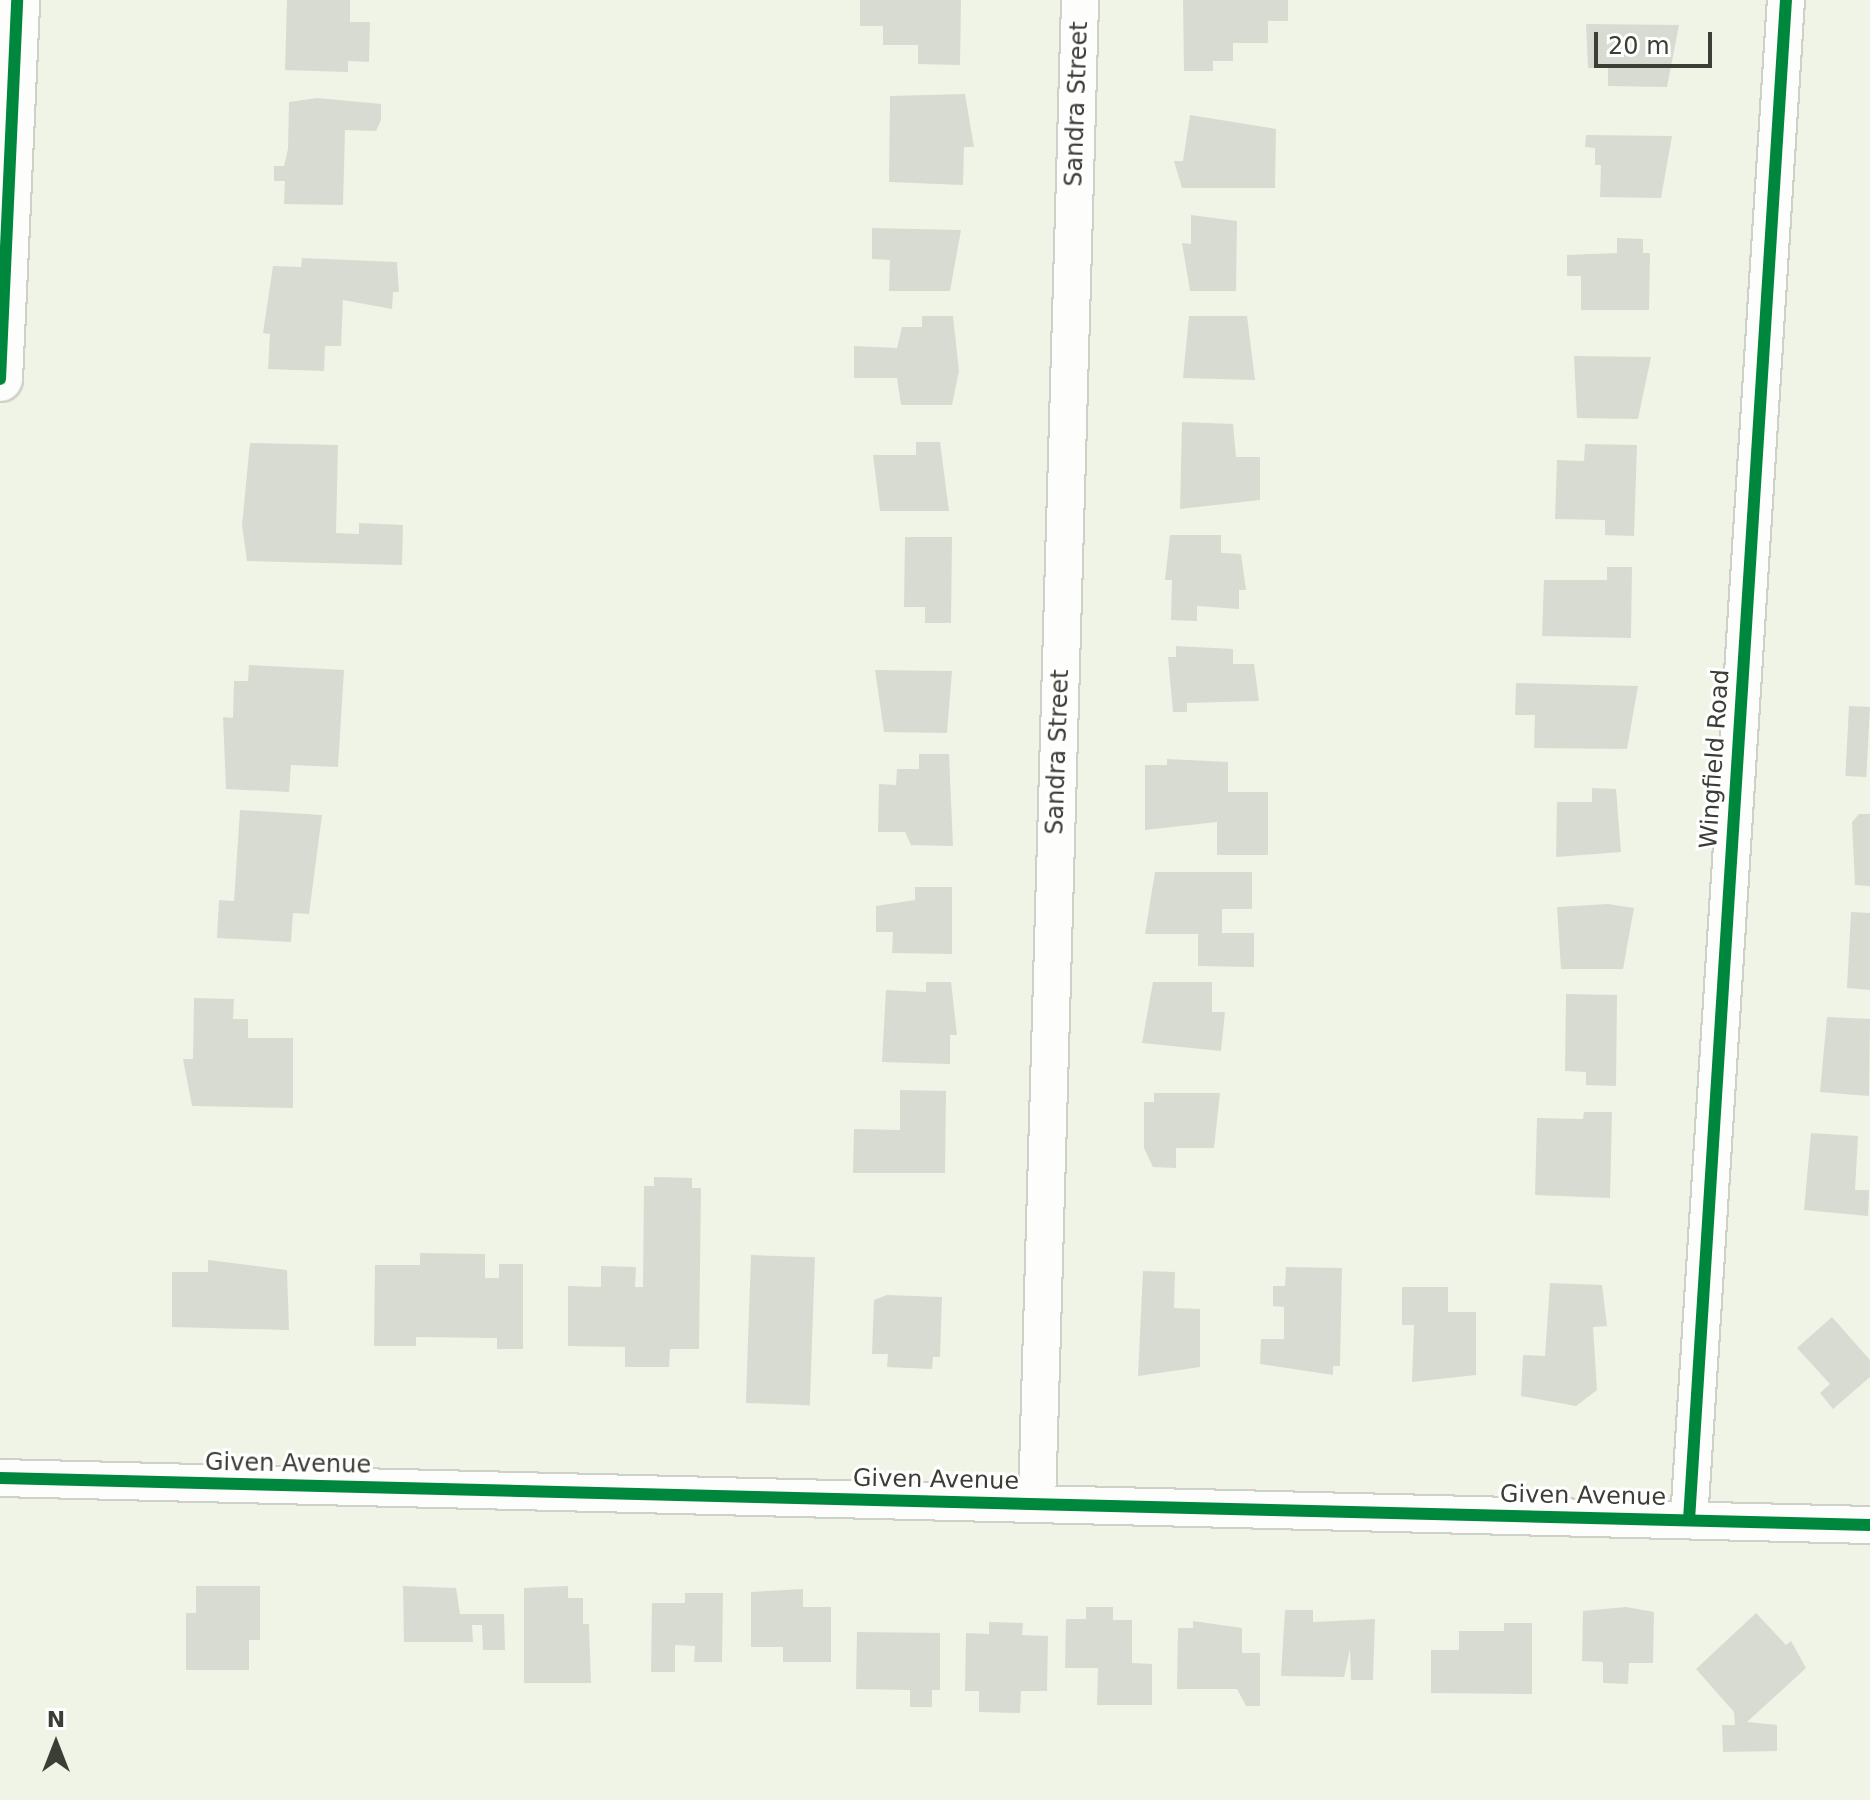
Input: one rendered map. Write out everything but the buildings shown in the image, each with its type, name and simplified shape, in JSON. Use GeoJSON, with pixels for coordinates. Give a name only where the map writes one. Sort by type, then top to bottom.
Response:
{"type":"FeatureCollection","features":[{"type":"Feature","properties":{"kind":"main road"},"geometry":{"type":"LineString","coordinates":[[0,379],[17,0]]}},
{"type":"Feature","properties":{"kind":"street","name":"Sandra Street"},"geometry":{"type":"LineString","coordinates":[[1037,1504],[1080,0]]}},
{"type":"Feature","properties":{"kind":"street","name":"Wingfield Road"},"geometry":{"type":"LineString","coordinates":[[1689,1520],[1786,0]]}},
{"type":"Feature","properties":{"kind":"street","name":"Given Avenue"},"geometry":{"type":"LineString","coordinates":[[0,1478],[1870,1525]]}},
{"type":"Feature","properties":{"kind":"cycle path"},"geometry":{"type":"LineString","coordinates":[[0,379],[17,0]]}},
{"type":"Feature","properties":{"kind":"cycle path"},"geometry":{"type":"LineString","coordinates":[[1689,1520],[1786,0]]}},
{"type":"Feature","properties":{"kind":"cycle path"},"geometry":{"type":"LineString","coordinates":[[0,1478],[1870,1525]]}}]}
